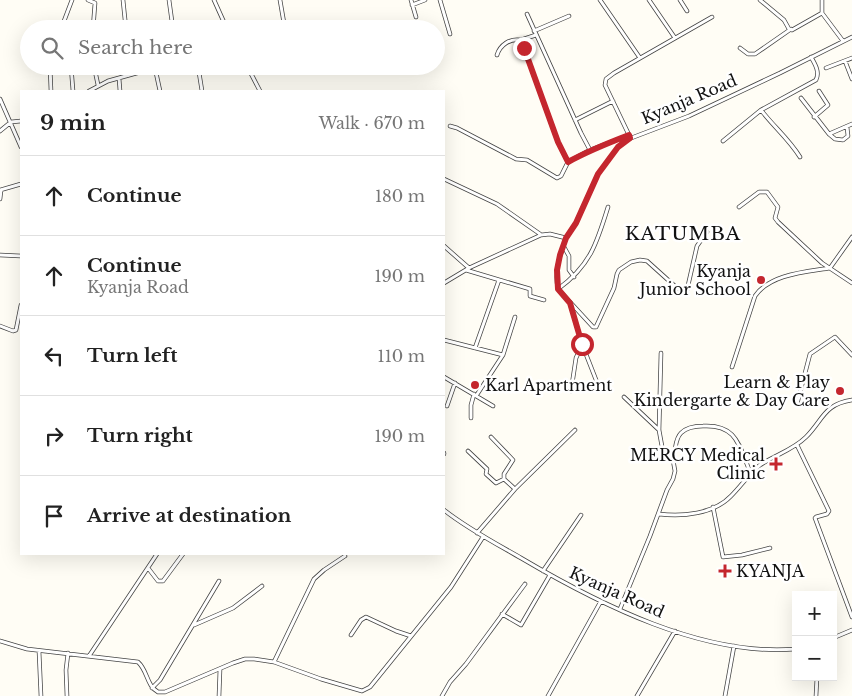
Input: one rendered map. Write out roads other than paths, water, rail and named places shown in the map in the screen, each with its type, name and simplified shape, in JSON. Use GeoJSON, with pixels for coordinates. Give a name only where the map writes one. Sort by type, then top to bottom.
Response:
{"type":"FeatureCollection","features":[{"type":"Feature","properties":{"kind":"street"},"geometry":{"type":"LineString","coordinates":[[64,20],[72,0]]}},
{"type":"Feature","properties":{"kind":"street"},"geometry":{"type":"LineString","coordinates":[[88,0],[96,3],[94,20]]}},
{"type":"Feature","properties":{"kind":"street"},"geometry":{"type":"LineString","coordinates":[[124,0],[125,20]]}},
{"type":"Feature","properties":{"kind":"street"},"geometry":{"type":"LineString","coordinates":[[169,0],[172,20]]}},
{"type":"Feature","properties":{"kind":"street"},"geometry":{"type":"LineString","coordinates":[[214,0],[223,20]]}},
{"type":"Feature","properties":{"kind":"street"},"geometry":{"type":"LineString","coordinates":[[280,0],[283,20]]}},
{"type":"Feature","properties":{"kind":"street"},"geometry":{"type":"LineString","coordinates":[[411,0],[416,17]]}},
{"type":"Feature","properties":{"kind":"street"},"geometry":{"type":"LineString","coordinates":[[412,5],[425,0]]}},
{"type":"Feature","properties":{"kind":"street"},"geometry":{"type":"LineString","coordinates":[[440,0],[450,34]]}},
{"type":"Feature","properties":{"kind":"street"},"geometry":{"type":"LineString","coordinates":[[600,0],[640,58]]}},
{"type":"Feature","properties":{"kind":"street"},"geometry":{"type":"LineString","coordinates":[[649,0],[676,38]]}},
{"type":"Feature","properties":{"kind":"street"},"geometry":{"type":"LineString","coordinates":[[680,0],[687,11]]}},
{"type":"Feature","properties":{"kind":"street"},"geometry":{"type":"LineString","coordinates":[[760,0],[784,20],[790,30]]}},
{"type":"Feature","properties":{"kind":"street"},"geometry":{"type":"LineString","coordinates":[[822,0],[822,13],[843,41]]}},
{"type":"Feature","properties":{"kind":"street"},"geometry":{"type":"LineString","coordinates":[[740,48],[748,54],[755,54],[790,30],[822,13]]}},
{"type":"Feature","properties":{"kind":"street"},"geometry":{"type":"LineString","coordinates":[[526,14],[590,150]]}},
{"type":"Feature","properties":{"kind":"street"},"geometry":{"type":"LineString","coordinates":[[497,55],[499,49],[513,39],[521,40],[568,16]]}},
{"type":"Feature","properties":{"kind":"street"},"geometry":{"type":"LineString","coordinates":[[450,126],[516,159],[527,160],[554,178],[561,176],[568,162],[590,150],[629,136],[605,85],[606,79],[712,17]]}},
{"type":"Feature","properties":{"kind":"street","name":"Kyanja Road"},"geometry":{"type":"LineString","coordinates":[[558,289],[557,270],[566,238],[576,223],[598,174],[618,147],[629,136],[689,116],[852,37]]}},
{"type":"Feature","properties":{"kind":"street"},"geometry":{"type":"LineString","coordinates":[[521,40],[558,142],[568,162]]}},
{"type":"Feature","properties":{"kind":"street"},"geometry":{"type":"LineString","coordinates":[[723,141],[761,110],[816,80],[817,70],[811,57]]}},
{"type":"Feature","properties":{"kind":"street"},"geometry":{"type":"LineString","coordinates":[[826,68],[852,58]]}},
{"type":"Feature","properties":{"kind":"street"},"geometry":{"type":"LineString","coordinates":[[845,60],[852,79]]}},
{"type":"Feature","properties":{"kind":"street"},"geometry":{"type":"LineString","coordinates":[[50,75],[51,90]]}},
{"type":"Feature","properties":{"kind":"street"},"geometry":{"type":"LineString","coordinates":[[72,75],[73,90]]}},
{"type":"Feature","properties":{"kind":"street"},"geometry":{"type":"LineString","coordinates":[[96,75],[98,85]]}},
{"type":"Feature","properties":{"kind":"street"},"geometry":{"type":"LineString","coordinates":[[90,90],[98,85],[130,75]]}},
{"type":"Feature","properties":{"kind":"street"},"geometry":{"type":"LineString","coordinates":[[157,75],[160,90]]}},
{"type":"Feature","properties":{"kind":"street"},"geometry":{"type":"LineString","coordinates":[[199,75],[202,90]]}},
{"type":"Feature","properties":{"kind":"street"},"geometry":{"type":"LineString","coordinates":[[252,75],[259,90]]}},
{"type":"Feature","properties":{"kind":"street"},"geometry":{"type":"LineString","coordinates":[[119,78],[120,90]]}},
{"type":"Feature","properties":{"kind":"street"},"geometry":{"type":"LineString","coordinates":[[814,117],[828,106],[819,91]]}},
{"type":"Feature","properties":{"kind":"street"},"geometry":{"type":"LineString","coordinates":[[801,98],[814,117],[835,139],[843,140],[848,136],[847,127]]}},
{"type":"Feature","properties":{"kind":"street"},"geometry":{"type":"LineString","coordinates":[[0,99],[20,144]]}},
{"type":"Feature","properties":{"kind":"street"},"geometry":{"type":"LineString","coordinates":[[575,120],[612,101]]}},
{"type":"Feature","properties":{"kind":"street"},"geometry":{"type":"LineString","coordinates":[[761,110],[800,157]]}},
{"type":"Feature","properties":{"kind":"street"},"geometry":{"type":"LineString","coordinates":[[0,131],[11,122],[20,121]]}},
{"type":"Feature","properties":{"kind":"street"},"geometry":{"type":"LineString","coordinates":[[829,134],[852,124]]}},
{"type":"Feature","properties":{"kind":"street"},"geometry":{"type":"LineString","coordinates":[[445,179],[497,204],[541,235]]}},
{"type":"Feature","properties":{"kind":"street"},"geometry":{"type":"LineString","coordinates":[[0,199],[0,190],[20,184]]}},
{"type":"Feature","properties":{"kind":"street"},"geometry":{"type":"LineString","coordinates":[[739,207],[759,192],[767,192],[778,207],[776,220],[804,247],[852,283]]}},
{"type":"Feature","properties":{"kind":"street"},"geometry":{"type":"LineString","coordinates":[[608,207],[587,262],[558,289],[590,325],[596,326],[600,320],[602,310],[611,295],[619,270],[631,262],[647,261],[684,292],[688,287],[689,274],[697,246],[707,232]]}},
{"type":"Feature","properties":{"kind":"street"},"geometry":{"type":"LineString","coordinates":[[445,282],[469,268],[541,235],[550,234],[566,238]]}},
{"type":"Feature","properties":{"kind":"street"},"geometry":{"type":"LineString","coordinates":[[732,367],[758,291],[767,284],[782,278],[830,268],[852,237]]}},
{"type":"Feature","properties":{"kind":"street"},"geometry":{"type":"LineString","coordinates":[[563,246],[568,256],[569,270],[574,276]]}},
{"type":"Feature","properties":{"kind":"street"},"geometry":{"type":"LineString","coordinates":[[445,247],[469,268]]}},
{"type":"Feature","properties":{"kind":"street"},"geometry":{"type":"LineString","coordinates":[[0,255],[20,256]]}},
{"type":"Feature","properties":{"kind":"street"},"geometry":{"type":"LineString","coordinates":[[465,270],[530,289],[530,296],[544,300]]}},
{"type":"Feature","properties":{"kind":"street"},"geometry":{"type":"LineString","coordinates":[[475,348],[499,280]]}},
{"type":"Feature","properties":{"kind":"street"},"geometry":{"type":"LineString","coordinates":[[570,303],[582,344],[600,390]]}},
{"type":"Feature","properties":{"kind":"street"},"geometry":{"type":"LineString","coordinates":[[0,326],[13,331],[16,330],[20,310]]}},
{"type":"Feature","properties":{"kind":"street"},"geometry":{"type":"LineString","coordinates":[[472,418],[471,405],[475,395],[503,355],[515,317]]}},
{"type":"Feature","properties":{"kind":"street"},"geometry":{"type":"LineString","coordinates":[[797,404],[810,354],[835,337],[852,355]]}},
{"type":"Feature","properties":{"kind":"street"},"geometry":{"type":"LineString","coordinates":[[445,340],[503,355]]}},
{"type":"Feature","properties":{"kind":"street"},"geometry":{"type":"LineString","coordinates":[[570,390],[576,358],[582,344]]}},
{"type":"Feature","properties":{"kind":"street"},"geometry":{"type":"LineString","coordinates":[[620,609],[667,490],[675,475],[672,458],[663,452],[660,430],[661,353]]}},
{"type":"Feature","properties":{"kind":"street"},"geometry":{"type":"LineString","coordinates":[[445,378],[493,406]]}},
{"type":"Feature","properties":{"kind":"street"},"geometry":{"type":"LineString","coordinates":[[447,406],[455,383]]}},
{"type":"Feature","properties":{"kind":"street"},"geometry":{"type":"LineString","coordinates":[[624,397],[660,430]]}},
{"type":"Feature","properties":{"kind":"street"},"geometry":{"type":"LineString","coordinates":[[659,514],[684,515],[714,507],[731,496],[763,464],[806,438],[825,413],[833,406],[852,400]]}},
{"type":"Feature","properties":{"kind":"street"},"geometry":{"type":"LineString","coordinates":[[672,458],[676,452],[678,436],[685,429],[697,426],[716,426],[727,430],[733,435],[751,474]]}},
{"type":"Feature","properties":{"kind":"street"},"geometry":{"type":"LineString","coordinates":[[477,533],[516,489],[575,430]]}},
{"type":"Feature","properties":{"kind":"street"},"geometry":{"type":"LineString","coordinates":[[491,437],[514,460],[504,474],[504,479]]}},
{"type":"Feature","properties":{"kind":"street"},"geometry":{"type":"LineString","coordinates":[[797,445],[829,511],[828,514],[815,518],[852,617]]}},
{"type":"Feature","properties":{"kind":"street"},"geometry":{"type":"LineString","coordinates":[[468,451],[488,469],[486,474],[496,483],[504,479]]}},
{"type":"Feature","properties":{"kind":"street"},"geometry":{"type":"LineString","coordinates":[[504,479],[516,489]]}},
{"type":"Feature","properties":{"kind":"street"},"geometry":{"type":"LineString","coordinates":[[714,507],[724,557],[770,548]]}},
{"type":"Feature","properties":{"kind":"street","name":"Kyanja Road"},"geometry":{"type":"LineString","coordinates":[[445,511],[483,537],[550,575],[601,601],[675,631],[734,646],[763,650],[792,648]]}},
{"type":"Feature","properties":{"kind":"street"},"geometry":{"type":"LineString","coordinates":[[543,571],[581,515]]}},
{"type":"Feature","properties":{"kind":"street"},"geometry":{"type":"LineString","coordinates":[[0,641],[40,651],[138,662],[142,665],[152,688],[158,692],[245,659],[274,662],[314,677],[362,691],[370,687],[450,587],[483,537]]}},
{"type":"Feature","properties":{"kind":"street"},"geometry":{"type":"LineString","coordinates":[[89,656],[156,555]]}},
{"type":"Feature","properties":{"kind":"street"},"geometry":{"type":"LineString","coordinates":[[148,568],[158,581],[163,581],[181,555]]}},
{"type":"Feature","properties":{"kind":"street"},"geometry":{"type":"LineString","coordinates":[[274,662],[314,579],[345,556]]}},
{"type":"Feature","properties":{"kind":"street"},"geometry":{"type":"LineString","coordinates":[[502,614],[521,625],[550,575]]}},
{"type":"Feature","properties":{"kind":"street"},"geometry":{"type":"LineString","coordinates":[[152,688],[160,680],[219,581]]}},
{"type":"Feature","properties":{"kind":"street"},"geometry":{"type":"LineString","coordinates":[[442,696],[450,682],[525,584]]}},
{"type":"Feature","properties":{"kind":"street"},"geometry":{"type":"LineString","coordinates":[[193,625],[234,608],[262,586]]}},
{"type":"Feature","properties":{"kind":"street"},"geometry":{"type":"LineString","coordinates":[[548,696],[601,601]]}},
{"type":"Feature","properties":{"kind":"street"},"geometry":{"type":"LineString","coordinates":[[351,635],[361,620],[366,617],[396,632],[411,636]]}},
{"type":"Feature","properties":{"kind":"street"},"geometry":{"type":"LineString","coordinates":[[837,636],[852,630]]}},
{"type":"Feature","properties":{"kind":"street"},"geometry":{"type":"LineString","coordinates":[[637,696],[675,631]]}},
{"type":"Feature","properties":{"kind":"street"},"geometry":{"type":"LineString","coordinates":[[725,696],[734,646]]}},
{"type":"Feature","properties":{"kind":"street"},"geometry":{"type":"LineString","coordinates":[[40,651],[41,696]]}},
{"type":"Feature","properties":{"kind":"street"},"geometry":{"type":"LineString","coordinates":[[67,696],[66,670],[68,653]]}},
{"type":"Feature","properties":{"kind":"street"},"geometry":{"type":"LineString","coordinates":[[218,696],[220,669]]}},
{"type":"Feature","properties":{"kind":"street"},"geometry":{"type":"LineString","coordinates":[[816,696],[817,681]]}},
{"type":"Feature","properties":{"kind":"place","name":"Kyanja Junior School"},"geometry":{"type":"Point","coordinates":[761,280]}},
{"type":"Feature","properties":{"kind":"place","name":"Karl Apartment"},"geometry":{"type":"Point","coordinates":[475,385]}},
{"type":"Feature","properties":{"kind":"place","name":"Learn & Play Kindergarte & Day Care"},"geometry":{"type":"Point","coordinates":[840,391]}},
{"type":"Feature","properties":{"kind":"place","name":"MERCY Medical Clinic"},"geometry":{"type":"Point","coordinates":[776,464]}},
{"type":"Feature","properties":{"kind":"place","name":"KYANJA"},"geometry":{"type":"Point","coordinates":[725,571]}},
{"type":"Feature","properties":{"kind":"district","name":"KATUMBA"},"geometry":{"type":"Point","coordinates":[683,233]}}]}
